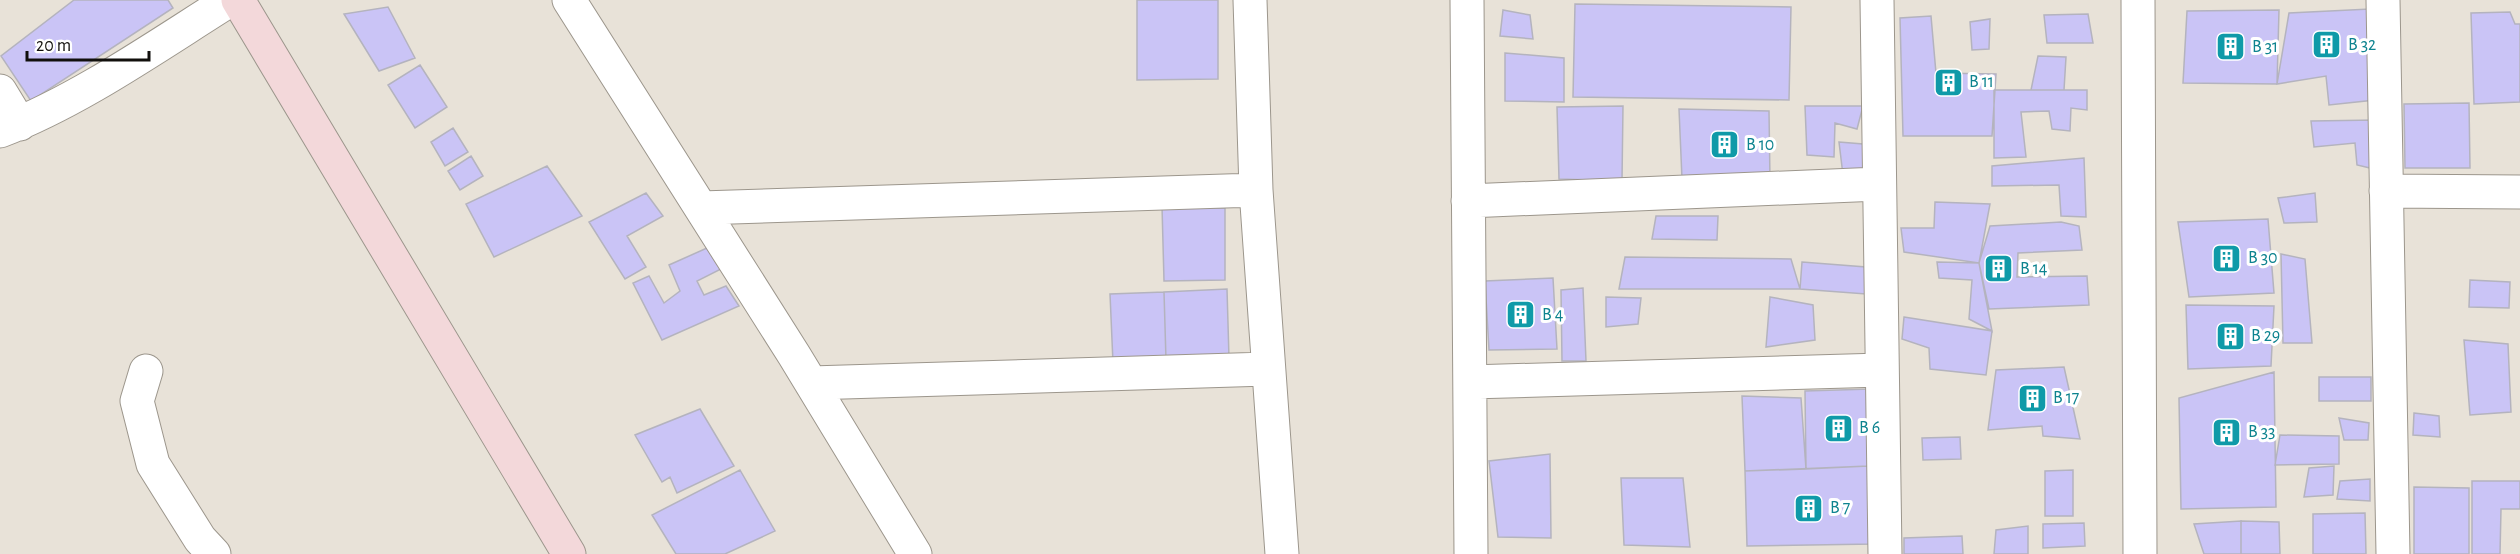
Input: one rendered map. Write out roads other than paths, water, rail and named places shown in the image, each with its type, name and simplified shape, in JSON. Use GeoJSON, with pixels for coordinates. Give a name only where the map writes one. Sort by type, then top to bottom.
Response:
{"type":"FeatureCollection","features":[{"type":"Feature","properties":{"kind":"street"},"geometry":{"type":"LineString","coordinates":[[0,91],[10,128],[95,83],[230,0]]}},
{"type":"Feature","properties":{"kind":"street"},"geometry":{"type":"LineString","coordinates":[[238,0],[569,554]]}},
{"type":"Feature","properties":{"kind":"street"},"geometry":{"type":"LineString","coordinates":[[569,0],[811,383],[915,554]]}},
{"type":"Feature","properties":{"kind":"street"},"geometry":{"type":"LineString","coordinates":[[1250,0],[1256,190],[1282,554]]}},
{"type":"Feature","properties":{"kind":"street"},"geometry":{"type":"LineString","coordinates":[[1467,0],[1471,554]]}},
{"type":"Feature","properties":{"kind":"street"},"geometry":{"type":"LineString","coordinates":[[1877,0],[1885,554]]}},
{"type":"Feature","properties":{"kind":"street"},"geometry":{"type":"LineString","coordinates":[[2138,0],[2140,554]]}},
{"type":"Feature","properties":{"kind":"street"},"geometry":{"type":"LineString","coordinates":[[2383,0],[2393,554]]}},
{"type":"Feature","properties":{"kind":"street"},"geometry":{"type":"LineString","coordinates":[[1468,201],[1879,184]]}},
{"type":"Feature","properties":{"kind":"street"},"geometry":{"type":"LineString","coordinates":[[701,208],[1256,190]]}},
{"type":"Feature","properties":{"kind":"street"},"geometry":{"type":"LineString","coordinates":[[2386,191],[2520,192]]}},
{"type":"Feature","properties":{"kind":"street"},"geometry":{"type":"LineString","coordinates":[[811,383],[1268,369]]}},
{"type":"Feature","properties":{"kind":"street"},"geometry":{"type":"LineString","coordinates":[[1470,382],[1882,370]]}},
{"type":"Feature","properties":{"kind":"street"},"geometry":{"type":"LineString","coordinates":[[146,371],[137,401],[153,464],[200,539],[214,554]]}},
{"type":"Feature","properties":{"kind":"place","name":"B 32"},"geometry":{"type":"Point","coordinates":[2327,45]}},
{"type":"Feature","properties":{"kind":"place","name":"B 31"},"geometry":{"type":"Point","coordinates":[2231,47]}},
{"type":"Feature","properties":{"kind":"place","name":"B 11"},"geometry":{"type":"Point","coordinates":[1948,82]}},
{"type":"Feature","properties":{"kind":"place","name":"B 10"},"geometry":{"type":"Point","coordinates":[1725,145]}},
{"type":"Feature","properties":{"kind":"place","name":"B 30"},"geometry":{"type":"Point","coordinates":[2227,258]}},
{"type":"Feature","properties":{"kind":"place","name":"B 14"},"geometry":{"type":"Point","coordinates":[1999,269]}},
{"type":"Feature","properties":{"kind":"place","name":"B 4"},"geometry":{"type":"Point","coordinates":[1521,315]}},
{"type":"Feature","properties":{"kind":"place","name":"B 29"},"geometry":{"type":"Point","coordinates":[2230,336]}},
{"type":"Feature","properties":{"kind":"place","name":"B 17"},"geometry":{"type":"Point","coordinates":[2032,398]}},
{"type":"Feature","properties":{"kind":"place","name":"B 6"},"geometry":{"type":"Point","coordinates":[1838,428]}},
{"type":"Feature","properties":{"kind":"place","name":"B 33"},"geometry":{"type":"Point","coordinates":[2227,432]}},
{"type":"Feature","properties":{"kind":"place","name":"B 7"},"geometry":{"type":"Point","coordinates":[1809,508]}}]}
